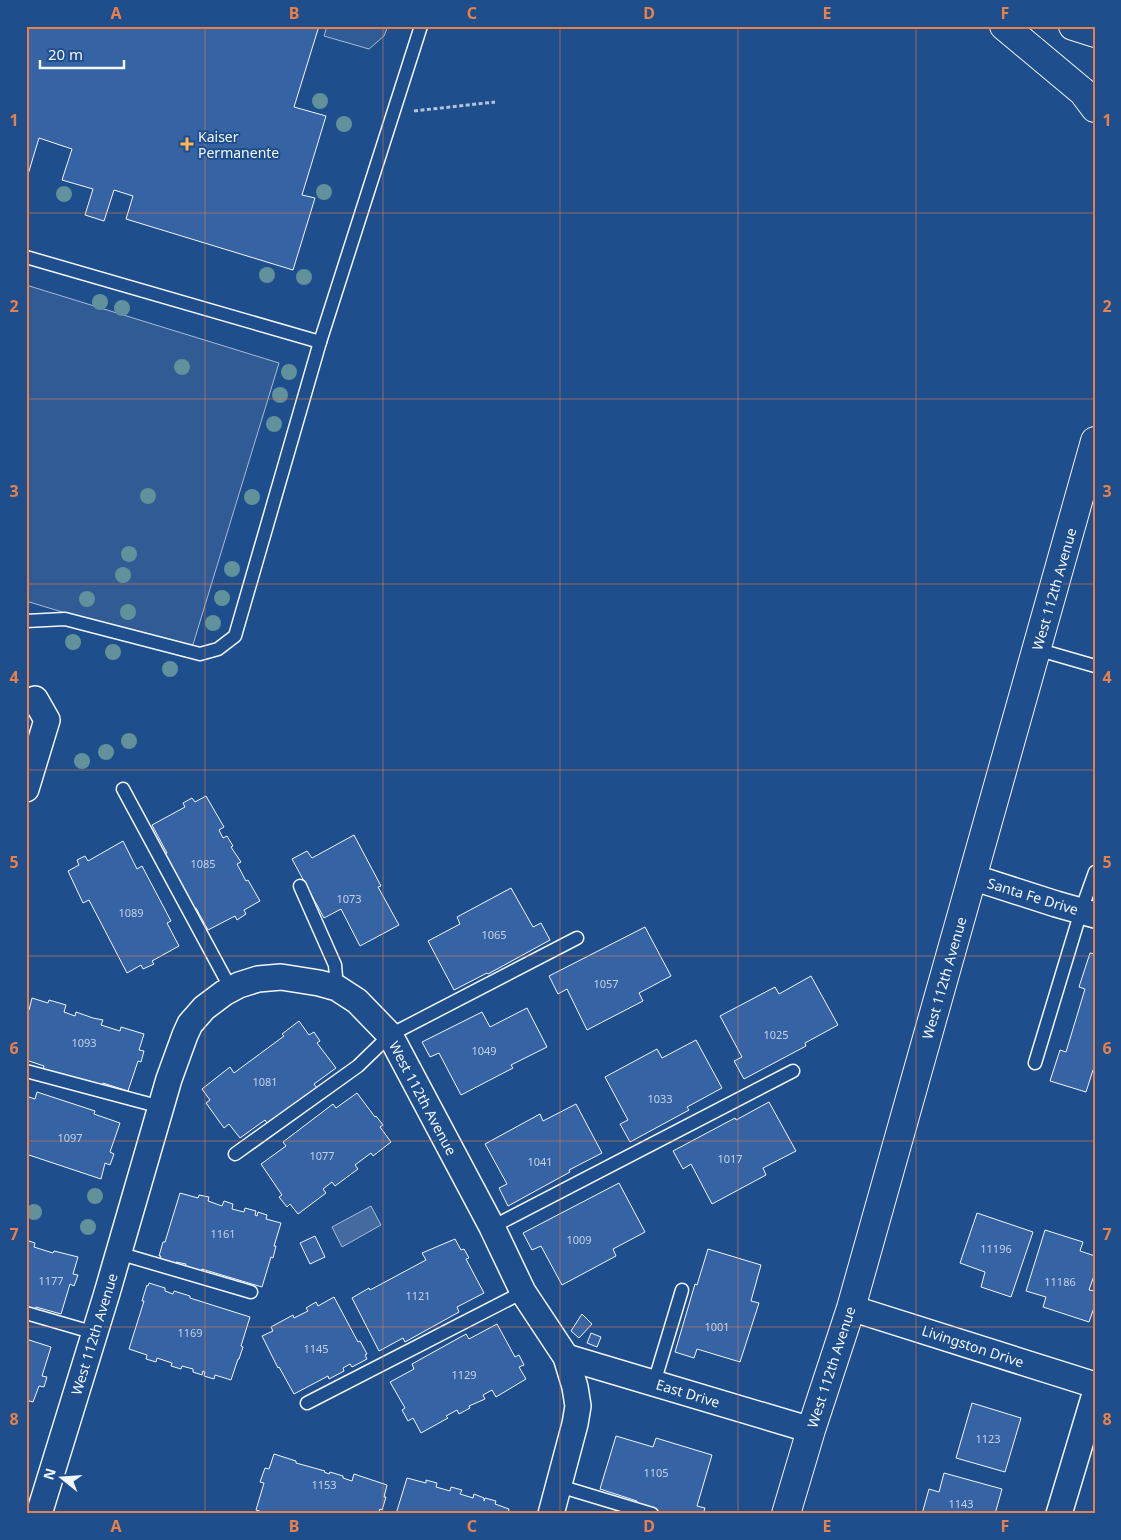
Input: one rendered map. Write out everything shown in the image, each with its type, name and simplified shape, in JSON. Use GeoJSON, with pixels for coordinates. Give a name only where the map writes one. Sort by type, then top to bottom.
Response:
{"type":"FeatureCollection","features":[{"type":"Feature","properties":{"kind":"main road"},"geometry":{"type":"LineString","coordinates":[[1004,26],[1083,92],[1095,108]]}},
{"type":"Feature","properties":{"kind":"main road"},"geometry":{"type":"LineString","coordinates":[[1073,26],[1095,33]]}},
{"type":"Feature","properties":{"kind":"main road","name":"West 112th Avenue"},"geometry":{"type":"LineString","coordinates":[[786,1514],[851,1308],[1095,441]]}},
{"type":"Feature","properties":{"kind":"street"},"geometry":{"type":"LineString","coordinates":[[26,789],[47,720],[35,699]]}},
{"type":"Feature","properties":{"kind":"street","name":"Santa Fe Drive"},"geometry":{"type":"LineString","coordinates":[[972,877],[1088,913]]}},
{"type":"Feature","properties":{"kind":"street","name":"West 112th Avenue"},"geometry":{"type":"LineString","coordinates":[[39,1514],[95,1333],[160,1107],[190,1024],[204,1008],[231,989],[258,979],[281,977],[337,988],[357,1001],[390,1035],[492,1227],[523,1292],[566,1357],[575,1387],[578,1406],[551,1514]]}},
{"type":"Feature","properties":{"kind":"street","name":"Livingston Drive"},"geometry":{"type":"LineString","coordinates":[[851,1308],[1095,1385]]}},
{"type":"Feature","properties":{"kind":"street","name":"East Drive"},"geometry":{"type":"LineString","coordinates":[[566,1357],[811,1430]]}},
{"type":"Feature","properties":{"kind":"street"},"geometry":{"type":"LineString","coordinates":[[1059,1514],[1095,1394]]}},
{"type":"Feature","properties":{"kind":"lane"},"geometry":{"type":"LineString","coordinates":[[26,622],[65,619],[200,654],[218,649],[235,636],[320,342],[421,26]]}},
{"type":"Feature","properties":{"kind":"lane"},"geometry":{"type":"LineString","coordinates":[[26,257],[320,342]]}},
{"type":"Feature","properties":{"kind":"lane"},"geometry":{"type":"LineString","coordinates":[[1036,649],[1095,666]]}},
{"type":"Feature","properties":{"kind":"lane"},"geometry":{"type":"LineString","coordinates":[[123,789],[231,989]]}},
{"type":"Feature","properties":{"kind":"lane"},"geometry":{"type":"LineString","coordinates":[[1035,1063],[1088,913],[1095,872]]}},
{"type":"Feature","properties":{"kind":"lane"},"geometry":{"type":"LineString","coordinates":[[300,886],[335,965],[337,988]]}},
{"type":"Feature","properties":{"kind":"lane"},"geometry":{"type":"LineString","coordinates":[[235,1154],[358,1066],[390,1035],[577,938]]}},
{"type":"Feature","properties":{"kind":"lane"},"geometry":{"type":"LineString","coordinates":[[26,1071],[160,1107]]}},
{"type":"Feature","properties":{"kind":"lane"},"geometry":{"type":"LineString","coordinates":[[492,1227],[793,1071]]}},
{"type":"Feature","properties":{"kind":"lane"},"geometry":{"type":"LineString","coordinates":[[118,1253],[251,1292]]}},
{"type":"Feature","properties":{"kind":"lane"},"geometry":{"type":"LineString","coordinates":[[654,1383],[682,1290]]}},
{"type":"Feature","properties":{"kind":"lane"},"geometry":{"type":"LineString","coordinates":[[307,1403],[523,1292]]}},
{"type":"Feature","properties":{"kind":"lane"},"geometry":{"type":"LineString","coordinates":[[26,1313],[95,1333]]}},
{"type":"Feature","properties":{"kind":"lane"},"geometry":{"type":"LineString","coordinates":[[559,1486],[652,1514]]}},
{"type":"Feature","properties":{"kind":"path"},"geometry":{"type":"LineString","coordinates":[[408,112],[495,102]]}},
{"type":"Feature","properties":{"kind":"shaded area"},"geometry":{"type":"Polygon","coordinates":[[[327,26],[388,26],[384,36],[369,49],[324,36],[327,26]]]}},
{"type":"Feature","properties":{"kind":"shaded area"},"geometry":{"type":"Polygon","coordinates":[[[26,285],[279,363],[191,651],[26,601],[26,285]]]}},
{"type":"Feature","properties":{"kind":"shaded area"},"geometry":{"type":"Polygon","coordinates":[[[371,1206],[381,1225],[342,1247],[332,1227],[371,1206]]]}},
{"type":"Feature","properties":{"kind":"building","name":"Kaiser Permanente"},"geometry":{"type":"Polygon","coordinates":[[[26,26],[319,26],[294,107],[326,116],[302,195],[315,198],[293,270],[126,219],[133,196],[114,190],[104,221],[85,215],[93,189],[62,180],[72,149],[39,138],[26,181],[26,26]]]}},
{"type":"Feature","properties":{"kind":"building"},"geometry":{"type":"Polygon","coordinates":[[[206,796],[224,827],[219,830],[223,838],[227,836],[233,846],[231,847],[241,862],[237,864],[260,901],[244,910],[246,914],[237,920],[235,916],[208,930],[196,908],[192,910],[162,856],[167,853],[152,825],[185,807],[183,803],[192,798],[195,802],[206,796]]]}},
{"type":"Feature","properties":{"kind":"building"},"geometry":{"type":"Polygon","coordinates":[[[354,835],[381,886],[378,887],[399,925],[360,946],[341,909],[324,918],[292,859],[307,851],[312,858],[354,835]]]}},
{"type":"Feature","properties":{"kind":"building"},"geometry":{"type":"Polygon","coordinates":[[[123,841],[137,869],[142,866],[171,921],[167,923],[179,946],[152,961],[154,964],[143,969],[141,965],[127,973],[89,900],[83,903],[68,871],[79,865],[77,860],[85,856],[88,861],[123,841]]]}},
{"type":"Feature","properties":{"kind":"building"},"geometry":{"type":"Polygon","coordinates":[[[511,888],[533,927],[541,923],[550,940],[488,974],[454,990],[428,941],[460,924],[457,917],[511,888]]]}},
{"type":"Feature","properties":{"kind":"building"},"geometry":{"type":"Polygon","coordinates":[[[645,927],[671,976],[639,993],[643,1001],[587,1030],[567,989],[558,994],[549,976],[645,927]]]}},
{"type":"Feature","properties":{"kind":"building"},"geometry":{"type":"Polygon","coordinates":[[[1090,953],[1095,954],[1095,1070],[1093,1070],[1086,1092],[1050,1081],[1060,1050],[1066,1052],[1085,989],[1079,987],[1090,953]]]}},
{"type":"Feature","properties":{"kind":"building"},"geometry":{"type":"Polygon","coordinates":[[[811,976],[838,1025],[805,1043],[806,1046],[744,1079],[734,1061],[742,1057],[720,1016],[775,987],[779,994],[811,976]]]}},
{"type":"Feature","properties":{"kind":"building"},"geometry":{"type":"Polygon","coordinates":[[[32,998],[48,1003],[49,1000],[66,1005],[64,1012],[75,1016],[76,1012],[103,1020],[101,1025],[120,1031],[121,1027],[144,1034],[139,1050],[144,1051],[141,1062],[138,1061],[128,1091],[103,1083],[102,1088],[43,1070],[44,1066],[26,1060],[26,1009],[29,1010],[32,998]]]}},
{"type":"Feature","properties":{"kind":"building"},"geometry":{"type":"Polygon","coordinates":[[[527,1008],[547,1047],[511,1065],[513,1068],[461,1095],[439,1053],[430,1057],[422,1042],[482,1012],[490,1027],[527,1008]]]}},
{"type":"Feature","properties":{"kind":"building"},"geometry":{"type":"Polygon","coordinates":[[[299,1021],[309,1035],[314,1032],[320,1041],[317,1043],[336,1068],[314,1084],[317,1088],[268,1125],[265,1120],[240,1138],[229,1124],[224,1128],[206,1103],[210,1100],[202,1089],[230,1067],[234,1073],[284,1036],[282,1034],[299,1021]]]}},
{"type":"Feature","properties":{"kind":"building"},"geometry":{"type":"Polygon","coordinates":[[[696,1040],[722,1088],[687,1107],[689,1110],[630,1142],[620,1124],[628,1120],[605,1077],[657,1049],[662,1058],[696,1040]]]}},
{"type":"Feature","properties":{"kind":"building"},"geometry":{"type":"Polygon","coordinates":[[[37,1092],[95,1111],[94,1114],[120,1123],[110,1152],[114,1154],[110,1165],[105,1163],[101,1179],[26,1154],[26,1096],[35,1099],[37,1092]]]}},
{"type":"Feature","properties":{"kind":"building"},"geometry":{"type":"Polygon","coordinates":[[[357,1093],[383,1125],[380,1127],[391,1142],[373,1156],[371,1153],[355,1165],[358,1169],[335,1186],[332,1182],[323,1189],[326,1193],[298,1214],[290,1204],[287,1207],[279,1197],[282,1195],[261,1164],[286,1146],[283,1142],[333,1104],[336,1108],[357,1093]]]}},
{"type":"Feature","properties":{"kind":"building"},"geometry":{"type":"Polygon","coordinates":[[[769,1102],[796,1151],[763,1168],[766,1175],[712,1204],[691,1164],[683,1169],[673,1151],[769,1102]]]}},
{"type":"Feature","properties":{"kind":"building"},"geometry":{"type":"Polygon","coordinates":[[[576,1104],[602,1153],[508,1206],[499,1188],[507,1184],[485,1144],[540,1114],[543,1121],[576,1104]]]}},
{"type":"Feature","properties":{"kind":"building"},"geometry":{"type":"Polygon","coordinates":[[[619,1183],[645,1232],[613,1249],[616,1256],[562,1285],[541,1246],[532,1250],[523,1233],[619,1183]]]}},
{"type":"Feature","properties":{"kind":"building"},"geometry":{"type":"Polygon","coordinates":[[[180,1193],[198,1198],[199,1195],[209,1197],[208,1201],[222,1206],[224,1201],[233,1204],[232,1209],[244,1212],[245,1208],[256,1211],[255,1215],[257,1216],[258,1212],[267,1215],[266,1219],[281,1223],[274,1246],[276,1246],[273,1258],[271,1257],[262,1287],[202,1269],[201,1271],[185,1267],[186,1264],[176,1262],[176,1264],[160,1260],[161,1256],[159,1256],[163,1242],[165,1242],[180,1193]]]}},
{"type":"Feature","properties":{"kind":"building"},"geometry":{"type":"Polygon","coordinates":[[[977,1213],[1033,1232],[1011,1297],[981,1287],[985,1272],[960,1263],[977,1213]]]}},
{"type":"Feature","properties":{"kind":"building"},"geometry":{"type":"Polygon","coordinates":[[[1045,1230],[1083,1242],[1080,1251],[1095,1256],[1095,1273],[1089,1290],[1095,1291],[1095,1305],[1089,1322],[1043,1307],[1046,1297],[1026,1291],[1045,1230]]]}},
{"type":"Feature","properties":{"kind":"building"},"geometry":{"type":"Polygon","coordinates":[[[315,1236],[325,1257],[310,1264],[300,1243],[315,1236]]]}},
{"type":"Feature","properties":{"kind":"building"},"geometry":{"type":"Polygon","coordinates":[[[455,1239],[461,1250],[464,1249],[469,1258],[466,1259],[484,1293],[457,1307],[459,1312],[405,1342],[403,1338],[379,1351],[352,1298],[426,1260],[422,1253],[455,1239]]]}},
{"type":"Feature","properties":{"kind":"building"},"geometry":{"type":"Polygon","coordinates":[[[26,1240],[35,1243],[34,1247],[53,1253],[54,1251],[78,1257],[73,1274],[78,1275],[74,1286],[70,1284],[61,1314],[36,1307],[35,1311],[26,1309],[26,1240]]]}},
{"type":"Feature","properties":{"kind":"building"},"geometry":{"type":"Polygon","coordinates":[[[708,1249],[761,1265],[751,1301],[759,1303],[740,1362],[697,1349],[694,1358],[675,1352],[695,1284],[697,1285],[708,1249]]]}},
{"type":"Feature","properties":{"kind":"building"},"geometry":{"type":"Polygon","coordinates":[[[149,1283],[165,1288],[165,1291],[173,1294],[174,1291],[250,1317],[241,1346],[243,1347],[231,1380],[215,1375],[214,1379],[204,1376],[205,1372],[203,1371],[202,1375],[193,1372],[193,1369],[182,1366],[181,1369],[171,1366],[172,1363],[157,1358],[156,1362],[146,1359],[147,1355],[129,1349],[149,1283]]]}},
{"type":"Feature","properties":{"kind":"building"},"geometry":{"type":"Polygon","coordinates":[[[334,1297],[358,1342],[360,1341],[367,1354],[365,1355],[367,1359],[352,1367],[350,1364],[343,1368],[344,1371],[329,1379],[328,1376],[294,1394],[262,1336],[273,1331],[271,1327],[293,1315],[294,1318],[308,1311],[306,1308],[316,1302],[318,1306],[334,1297]]]}},
{"type":"Feature","properties":{"kind":"building"},"geometry":{"type":"Polygon","coordinates":[[[582,1314],[592,1324],[579,1338],[571,1331],[582,1314]]]}},
{"type":"Feature","properties":{"kind":"building"},"geometry":{"type":"Polygon","coordinates":[[[497,1324],[515,1357],[519,1355],[524,1365],[519,1367],[526,1379],[496,1397],[492,1390],[483,1395],[485,1399],[469,1406],[470,1408],[459,1414],[457,1410],[446,1416],[448,1418],[421,1433],[413,1418],[408,1421],[402,1410],[405,1408],[390,1382],[414,1369],[412,1364],[466,1334],[469,1339],[497,1324]]]}},
{"type":"Feature","properties":{"kind":"building"},"geometry":{"type":"Polygon","coordinates":[[[591,1333],[601,1337],[597,1347],[587,1343],[591,1333]]]}},
{"type":"Feature","properties":{"kind":"building"},"geometry":{"type":"Polygon","coordinates":[[[26,1339],[51,1347],[42,1376],[47,1377],[44,1387],[39,1386],[33,1402],[26,1400],[26,1339]]]}},
{"type":"Feature","properties":{"kind":"building"},"geometry":{"type":"Polygon","coordinates":[[[972,1403],[1021,1418],[1005,1472],[956,1458],[972,1403]]]}},
{"type":"Feature","properties":{"kind":"building"},"geometry":{"type":"Polygon","coordinates":[[[616,1436],[653,1447],[656,1438],[712,1455],[697,1506],[705,1508],[703,1514],[667,1514],[636,1504],[637,1501],[600,1489],[616,1436]]]}},
{"type":"Feature","properties":{"kind":"building"},"geometry":{"type":"Polygon","coordinates":[[[274,1454],[329,1474],[330,1472],[343,1476],[343,1478],[352,1481],[354,1474],[387,1485],[382,1510],[380,1509],[378,1514],[268,1514],[256,1510],[264,1483],[260,1482],[265,1468],[269,1469],[274,1454]]]}},
{"type":"Feature","properties":{"kind":"building"},"geometry":{"type":"Polygon","coordinates":[[[944,1473],[1002,1489],[995,1514],[922,1514],[929,1489],[939,1492],[944,1473]]]}},
{"type":"Feature","properties":{"kind":"building"},"geometry":{"type":"Polygon","coordinates":[[[407,1478],[426,1483],[426,1480],[437,1483],[436,1487],[450,1491],[451,1487],[462,1490],[460,1494],[473,1498],[474,1494],[484,1498],[484,1501],[485,1498],[496,1501],[495,1504],[509,1509],[508,1514],[396,1514],[407,1478]]]}},
{"type":"Feature","properties":{"kind":"place","name":"Kaiser Permanente"},"geometry":{"type":"Point","coordinates":[187,144]}}]}
